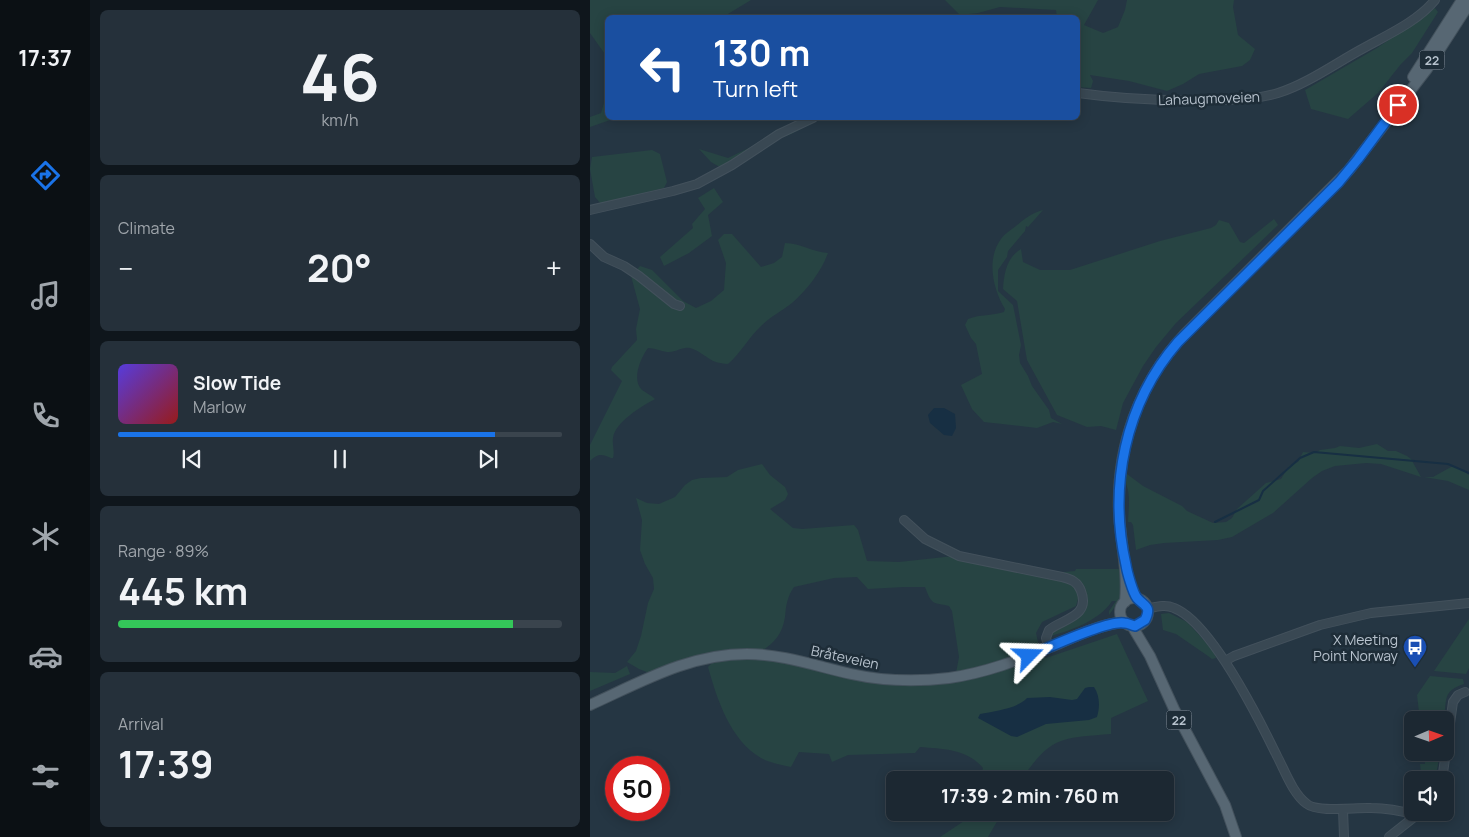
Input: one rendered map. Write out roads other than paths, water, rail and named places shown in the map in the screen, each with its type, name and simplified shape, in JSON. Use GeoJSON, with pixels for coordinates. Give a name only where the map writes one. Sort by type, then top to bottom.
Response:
{"type":"FeatureCollection","features":[{"type":"Feature","properties":{"kind":"main road","name":"22"},"geometry":{"type":"LineString","coordinates":[[1391,114],[1406,87],[1462,0]]}},
{"type":"Feature","properties":{"kind":"main road","name":"22"},"geometry":{"type":"LineString","coordinates":[[1236,837],[1225,805],[1211,782],[1171,703],[1150,656],[1129,624],[1121,617],[1126,567],[1120,516],[1121,469],[1125,447],[1132,423],[1152,378],[1168,352],[1339,182],[1426,68],[1469,4]]}},
{"type":"Feature","properties":{"kind":"main road","name":"22"},"geometry":{"type":"LineString","coordinates":[[1126,567],[1138,599],[1144,603],[1147,609],[1143,622],[1150,656]]}},
{"type":"Feature","properties":{"kind":"main road"},"geometry":{"type":"LineString","coordinates":[[1123,606],[1130,599],[1138,599]]}},
{"type":"Feature","properties":{"kind":"main road","name":"Bråteveien"},"geometry":{"type":"LineString","coordinates":[[590,705],[678,665],[701,658],[722,655],[767,655],[868,678],[890,680],[920,680],[959,676],[986,670],[1049,648],[1096,628],[1123,606]]}},
{"type":"Feature","properties":{"kind":"main road"},"geometry":{"type":"LineString","coordinates":[[1129,624],[1143,622]]}},
{"type":"Feature","properties":{"kind":"main road","name":"Bråteveien"},"geometry":{"type":"LineString","coordinates":[[1096,628],[1129,624]]}},
{"type":"Feature","properties":{"kind":"main road","name":"22"},"geometry":{"type":"LineString","coordinates":[[1211,782],[1230,837]]}},
{"type":"Feature","properties":{"kind":"street","name":"Lahaugmoveien"},"geometry":{"type":"LineString","coordinates":[[1080,93],[1124,99],[1161,101],[1246,100],[1277,94],[1388,34],[1417,16],[1435,0]]}},
{"type":"Feature","properties":{"kind":"street"},"geometry":{"type":"LineString","coordinates":[[591,211],[673,192],[703,182],[772,138],[809,120]]}},
{"type":"Feature","properties":{"kind":"street"},"geometry":{"type":"LineString","coordinates":[[590,244],[604,257],[628,268],[674,304],[680,306]]}},
{"type":"Feature","properties":{"kind":"street"},"geometry":{"type":"LineString","coordinates":[[904,520],[926,539],[959,556],[1062,577],[1076,583],[1082,595],[1081,608],[1072,618],[1049,630],[1046,638],[1049,648]]}},
{"type":"Feature","properties":{"kind":"street"},"geometry":{"type":"LineString","coordinates":[[1225,661],[1320,625],[1371,613],[1469,602]]}},
{"type":"Feature","properties":{"kind":"street"},"geometry":{"type":"LineString","coordinates":[[1147,609],[1164,606],[1180,611],[1217,648],[1298,794],[1307,804],[1312,807],[1370,808],[1404,812]]}},
{"type":"Feature","properties":{"kind":"street"},"geometry":{"type":"LineString","coordinates":[[1443,771],[1453,702],[1458,695],[1465,692]]}},
{"type":"Feature","properties":{"kind":"street"},"geometry":{"type":"LineString","coordinates":[[1343,809],[1344,837]]}},
{"type":"Feature","properties":{"kind":"street"},"geometry":{"type":"LineString","coordinates":[[1389,837],[1409,821]]}},
{"type":"Feature","properties":{"kind":"water"},"geometry":{"type":"Polygon","coordinates":[[[934,408],[944,408],[955,414],[956,428],[952,436],[944,435],[930,423],[928,415],[934,408]]]}},
{"type":"Feature","properties":{"kind":"water"},"geometry":{"type":"Polygon","coordinates":[[[1094,687],[1096,690],[1099,705],[1097,717],[1089,720],[1046,724],[1017,737],[1011,736],[978,718],[980,714],[1017,705],[1027,698],[1077,699],[1085,688],[1094,687]]]}},
{"type":"Feature","properties":{"kind":"waterway"},"geometry":{"type":"LineString","coordinates":[[1215,522],[1259,500],[1263,491],[1300,458],[1314,452],[1448,464],[1469,473]]}},
{"type":"Feature","properties":{"kind":"place","name":"X Meeting Point Norway"},"geometry":{"type":"Point","coordinates":[1415,668]}}]}
